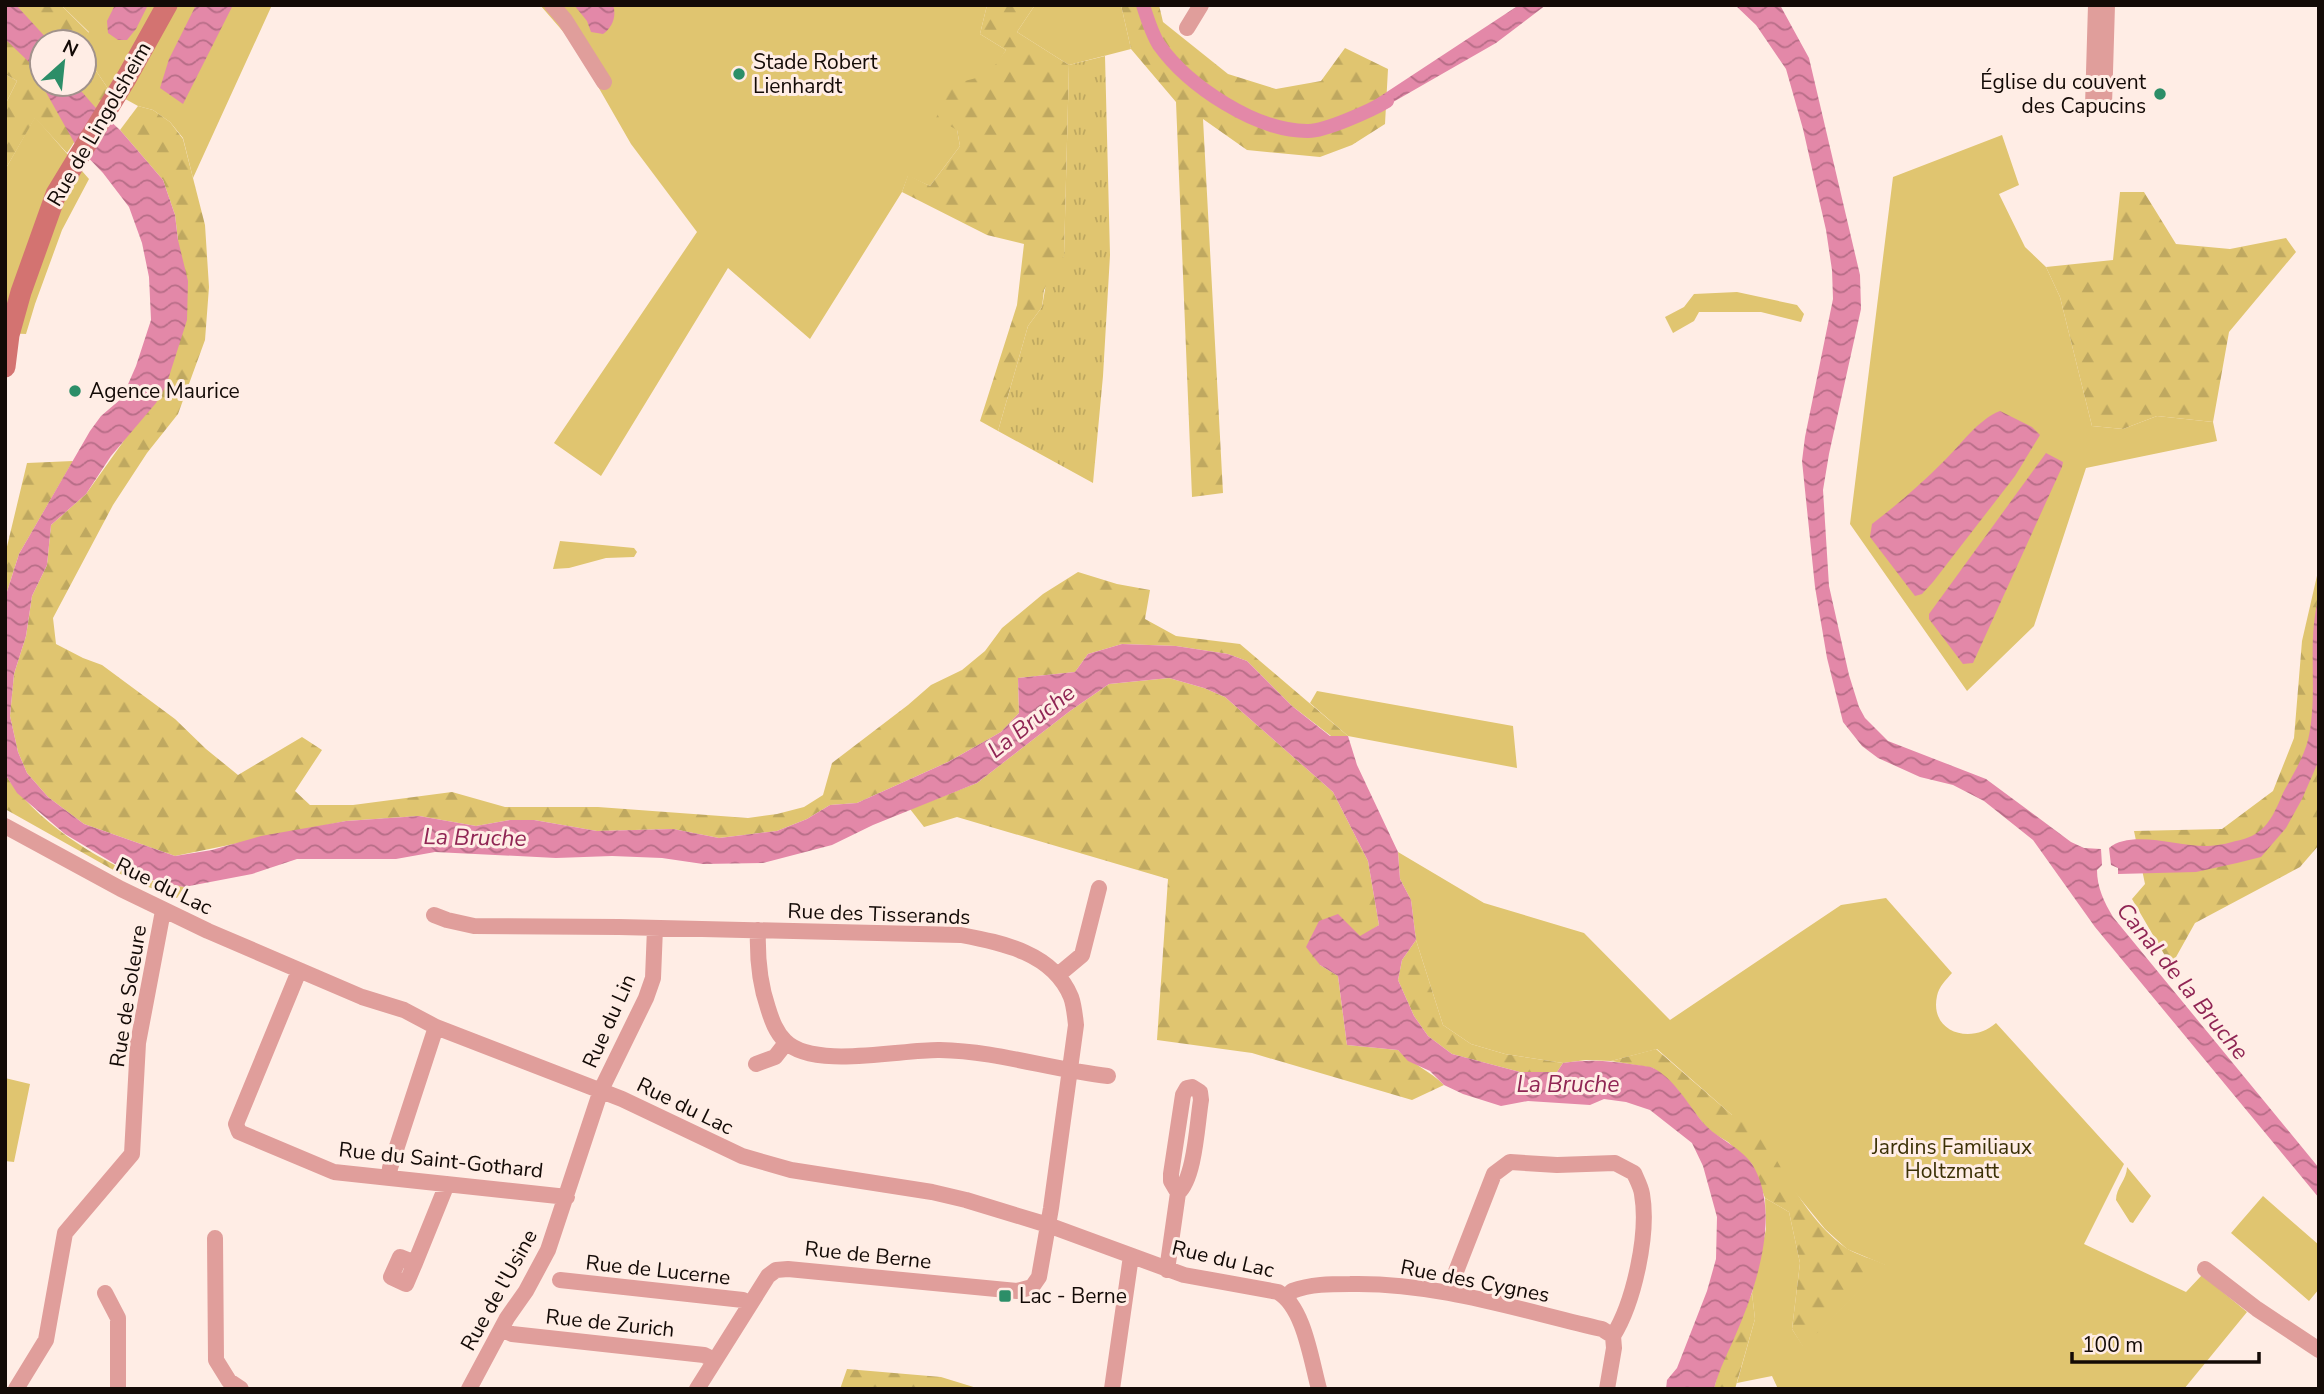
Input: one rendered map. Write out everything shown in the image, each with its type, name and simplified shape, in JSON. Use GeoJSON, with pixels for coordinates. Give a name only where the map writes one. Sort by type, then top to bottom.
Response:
{"type":"FeatureCollection","features":[{"type":"Feature","properties":{"kind":"main road","name":"Rue de Lingolsheim"},"geometry":{"type":"LineString","coordinates":[[5,367],[9,335],[24,280],[48,213],[68,172],[114,99],[167,5]]}},
{"type":"Feature","properties":{"kind":"street"},"geometry":{"type":"LineString","coordinates":[[552,5],[565,20],[604,82]]}},
{"type":"Feature","properties":{"kind":"street"},"geometry":{"type":"LineString","coordinates":[[1187,28],[1201,5]]}},
{"type":"Feature","properties":{"kind":"street"},"geometry":{"type":"LineString","coordinates":[[2096,5],[2093,106],[2104,105],[2107,5]]}},
{"type":"Feature","properties":{"kind":"street","name":"Rue du Lac"},"geometry":{"type":"LineString","coordinates":[[5,826],[163,911],[362,997],[386,1003],[436,1027],[601,1090],[716,1145],[759,1161],[812,1174],[942,1194],[1048,1225],[1167,1270],[1202,1280],[1260,1288],[1287,1298],[1296,1311],[1319,1389]]}},
{"type":"Feature","properties":{"kind":"street"},"geometry":{"type":"LineString","coordinates":[[1058,975],[1082,955],[1098,888]]}},
{"type":"Feature","properties":{"kind":"street","name":"Rue de Soleure"},"geometry":{"type":"LineString","coordinates":[[16,1389],[46,1340],[65,1233],[132,1154],[138,1043],[163,911]]}},
{"type":"Feature","properties":{"kind":"street","name":"Rue des Tisserands"},"geometry":{"type":"LineString","coordinates":[[434,915],[474,926],[961,935],[1017,949],[1037,958],[1058,975],[1072,998],[1076,1024],[1048,1225]]}},
{"type":"Feature","properties":{"kind":"street","name":"Rue du Lin"},"geometry":{"type":"LineString","coordinates":[[601,1090],[653,978],[654,928]]}},
{"type":"Feature","properties":{"kind":"street"},"geometry":{"type":"LineString","coordinates":[[758,930],[757,962],[761,986],[775,1028],[786,1043],[801,1052],[823,1056],[940,1050],[993,1056],[1070,1072],[1108,1076]]}},
{"type":"Feature","properties":{"kind":"street","name":"Rue du Saint-Gothard"},"geometry":{"type":"LineString","coordinates":[[299,971],[236,1124],[239,1132],[334,1172],[567,1197]]}},
{"type":"Feature","properties":{"kind":"street"},"geometry":{"type":"LineString","coordinates":[[390,1177],[390,1168],[436,1027]]}},
{"type":"Feature","properties":{"kind":"street"},"geometry":{"type":"LineString","coordinates":[[756,1064],[775,1057],[786,1043]]}},
{"type":"Feature","properties":{"kind":"street"},"geometry":{"type":"LineString","coordinates":[[1167,1270],[1178,1193],[1171,1181],[1171,1174],[1183,1095],[1187,1088],[1192,1087],[1200,1091],[1201,1100],[1189,1172],[1184,1188],[1178,1193]]}},
{"type":"Feature","properties":{"kind":"street","name":"Rue de l'Usine"},"geometry":{"type":"LineString","coordinates":[[469,1389],[548,1250],[601,1090]]}},
{"type":"Feature","properties":{"kind":"street"},"geometry":{"type":"LineString","coordinates":[[1448,1292],[1494,1174],[1510,1162],[1557,1165],[1615,1163],[1634,1173],[1642,1193],[1643,1246],[1623,1319],[1613,1336],[1614,1348],[1607,1389]]}},
{"type":"Feature","properties":{"kind":"street"},"geometry":{"type":"LineString","coordinates":[[415,1263],[447,1184]]}},
{"type":"Feature","properties":{"kind":"street","name":"Rue de Berne"},"geometry":{"type":"LineString","coordinates":[[696,1389],[768,1276],[776,1270],[1026,1290],[1032,1287],[1039,1277],[1048,1225]]}},
{"type":"Feature","properties":{"kind":"street"},"geometry":{"type":"LineString","coordinates":[[215,1238],[216,1360],[229,1381],[241,1389]]}},
{"type":"Feature","properties":{"kind":"street"},"geometry":{"type":"LineString","coordinates":[[1112,1389],[1131,1256]]}},
{"type":"Feature","properties":{"kind":"street"},"geometry":{"type":"LineString","coordinates":[[2205,1269],[2257,1309],[2319,1350]]}},
{"type":"Feature","properties":{"kind":"street","name":"Rue de Lucerne"},"geometry":{"type":"LineString","coordinates":[[560,1280],[743,1300],[750,1304]]}},
{"type":"Feature","properties":{"kind":"street","name":"Rue des Cygnes"},"geometry":{"type":"LineString","coordinates":[[1287,1298],[1292,1291],[1323,1284],[1397,1285],[1448,1292],[1602,1329],[1613,1336]]}},
{"type":"Feature","properties":{"kind":"street"},"geometry":{"type":"LineString","coordinates":[[105,1293],[118,1318],[118,1389]]}},
{"type":"Feature","properties":{"kind":"street","name":"Rue de Zurich"},"geometry":{"type":"LineString","coordinates":[[502,1329],[512,1334],[704,1355],[714,1360]]}},
{"type":"Feature","properties":{"kind":"street"},"geometry":{"type":"LineString","coordinates":[[2282,1345],[2294,1332]]}},
{"type":"Feature","properties":{"kind":"green space"},"geometry":{"type":"Polygon","coordinates":[[[5,5],[61,5],[84,28],[28,28],[28,98],[98,98],[98,74],[109,90],[67,153],[35,118],[5,170],[5,105],[17,81],[5,74],[5,5]]]}},
{"type":"Feature","properties":{"kind":"green space"},"geometry":{"type":"Polygon","coordinates":[[[61,5],[272,5],[193,178],[183,138],[170,122],[153,110],[138,106],[109,90],[98,74],[98,28],[85,28],[61,5]]]}},
{"type":"Feature","properties":{"kind":"green space"},"geometry":{"type":"Polygon","coordinates":[[[540,5],[987,5],[980,34],[1006,50],[957,130],[960,146],[930,186],[908,176],[902,192],[810,339],[728,268],[601,476],[554,443],[697,232],[631,144],[573,43],[540,5]]]}},
{"type":"Feature","properties":{"kind":"green space"},"geometry":{"type":"Polygon","coordinates":[[[987,5],[1035,5],[1017,32],[1069,65],[1064,256],[1044,290],[1042,307],[1028,326],[998,431],[980,421],[1017,305],[1024,244],[987,235],[902,192],[908,175],[930,186],[960,146],[957,130],[936,118],[953,84],[988,75],[1006,50],[980,34],[987,5]]]}},
{"type":"Feature","properties":{"kind":"green space"},"geometry":{"type":"Polygon","coordinates":[[[1035,5],[1121,5],[1131,49],[1069,65],[1017,32],[1035,5]]]}},
{"type":"Feature","properties":{"kind":"green space"},"geometry":{"type":"Polygon","coordinates":[[[1121,5],[1159,5],[1163,22],[1228,74],[1276,89],[1321,81],[1345,48],[1388,69],[1385,124],[1352,145],[1320,157],[1247,150],[1203,119],[1223,493],[1192,497],[1176,102],[1131,49],[1121,5]]]}},
{"type":"Feature","properties":{"kind":"green space"},"geometry":{"type":"Polygon","coordinates":[[[1105,56],[1110,255],[1093,483],[998,431],[1028,326],[1042,307],[1048,272],[1064,256],[1069,65],[1105,56]]]}},
{"type":"Feature","properties":{"kind":"green space"},"geometry":{"type":"Polygon","coordinates":[[[5,74],[17,81],[5,105],[5,74]]]}},
{"type":"Feature","properties":{"kind":"green space"},"geometry":{"type":"Polygon","coordinates":[[[138,106],[153,110],[170,122],[183,139],[205,225],[209,287],[205,340],[178,414],[147,453],[113,505],[53,618],[56,644],[102,665],[175,719],[238,775],[302,737],[322,750],[295,791],[310,805],[353,805],[452,792],[505,807],[598,807],[748,818],[777,814],[804,807],[823,795],[832,763],[931,685],[962,670],[985,651],[1002,628],[1043,594],[1078,572],[1117,584],[1150,590],[1145,619],[1176,636],[1240,644],[1348,736],[1331,736],[1292,706],[1247,661],[1228,654],[1176,646],[1122,644],[1088,654],[1075,672],[1018,678],[1019,713],[1001,732],[948,762],[857,803],[830,805],[807,819],[777,831],[719,838],[673,829],[597,831],[534,820],[510,820],[476,826],[419,816],[346,821],[175,856],[84,824],[48,797],[27,773],[18,752],[10,716],[14,674],[26,636],[32,596],[47,565],[51,525],[86,494],[123,442],[178,240],[175,215],[163,180],[120,130],[138,106]]]}},
{"type":"Feature","properties":{"kind":"green space"},"geometry":{"type":"Polygon","coordinates":[[[35,117],[89,179],[62,230],[26,334],[5,333],[5,170],[35,117]]]}},
{"type":"Feature","properties":{"kind":"green space"},"geometry":{"type":"Polygon","coordinates":[[[2002,135],[2019,185],[1999,194],[2025,247],[2046,267],[2060,297],[2092,426],[2123,429],[2157,416],[2213,422],[2217,441],[2086,468],[2034,626],[1967,691],[1850,524],[1893,177],[2002,135]]]}},
{"type":"Feature","properties":{"kind":"green space"},"geometry":{"type":"Polygon","coordinates":[[[2120,192],[2144,192],[2176,244],[2230,249],[2286,238],[2296,252],[2229,332],[2213,422],[2157,416],[2123,429],[2092,426],[2060,297],[2046,267],[2113,260],[2120,192]]]}},
{"type":"Feature","properties":{"kind":"green space"},"geometry":{"type":"Polygon","coordinates":[[[1737,292],[1797,305],[1804,314],[1801,322],[1761,312],[1699,312],[1694,321],[1673,333],[1665,317],[1684,307],[1694,294],[1737,292]]]}},
{"type":"Feature","properties":{"kind":"green space"},"geometry":{"type":"Polygon","coordinates":[[[73,461],[19,554],[5,598],[5,555],[27,463],[73,461]]]}},
{"type":"Feature","properties":{"kind":"green space"},"geometry":{"type":"Polygon","coordinates":[[[560,541],[634,548],[637,552],[634,557],[606,558],[569,568],[553,569],[560,541]]]}},
{"type":"Feature","properties":{"kind":"green space"},"geometry":{"type":"Polygon","coordinates":[[[2319,567],[2319,845],[2300,867],[2195,923],[2171,966],[2132,899],[2145,884],[2134,831],[2222,829],[2273,791],[2294,738],[2302,641],[2319,567]]]}},
{"type":"Feature","properties":{"kind":"green space"},"geometry":{"type":"Polygon","coordinates":[[[1169,678],[1225,697],[1333,792],[1368,861],[1379,925],[1320,965],[1338,976],[1347,1045],[1398,1050],[1444,1085],[1412,1100],[1252,1053],[1157,1040],[1168,879],[957,817],[924,827],[910,809],[977,783],[1109,684],[1169,678]]]}},
{"type":"Feature","properties":{"kind":"green space"},"geometry":{"type":"Polygon","coordinates":[[[1317,691],[1513,726],[1517,768],[1348,736],[1310,703],[1317,691]]]}},
{"type":"Feature","properties":{"kind":"green space"},"geometry":{"type":"Polygon","coordinates":[[[5,774],[32,807],[68,837],[128,871],[184,887],[177,898],[133,881],[5,809],[5,774]]]}},
{"type":"Feature","properties":{"kind":"green space","name":"Jardins Familiaux Holtzmatt"},"geometry":{"type":"Polygon","coordinates":[[[1398,852],[1484,903],[1584,933],[1670,1020],[1841,905],[1886,898],[1952,973],[1941,986],[1937,996],[1936,1009],[1939,1019],[1946,1027],[1965,1034],[1986,1030],[1996,1023],[2124,1164],[2084,1244],[2186,1292],[2202,1275],[2247,1312],[2184,1389],[1778,1389],[1772,1376],[1737,1383],[1755,1319],[1752,1293],[1766,1229],[1765,1198],[1789,1212],[1800,1263],[1792,1329],[1803,1346],[1885,1265],[1847,1249],[1825,1229],[1732,1115],[1657,1049],[1611,1061],[1563,1063],[1505,1054],[1471,1044],[1443,1025],[1416,940],[1411,900],[1400,879],[1398,852]]]}},
{"type":"Feature","properties":{"kind":"green space"},"geometry":{"type":"Polygon","coordinates":[[[1416,940],[1443,1025],[1471,1044],[1505,1054],[1563,1063],[1557,1072],[1520,1072],[1452,1054],[1428,1036],[1414,1016],[1398,980],[1402,960],[1416,940]]]}},
{"type":"Feature","properties":{"kind":"green space"},"geometry":{"type":"Polygon","coordinates":[[[1656,1049],[1732,1115],[1749,1112],[1816,1220],[1846,1248],[1886,1265],[1803,1347],[1792,1329],[1800,1263],[1789,1212],[1765,1198],[1752,1164],[1728,1142],[1708,1130],[1677,1089],[1653,1068],[1611,1061],[1656,1049]]]}},
{"type":"Feature","properties":{"kind":"green space"},"geometry":{"type":"Polygon","coordinates":[[[5,1078],[30,1084],[14,1162],[5,1161],[5,1078]]]}},
{"type":"Feature","properties":{"kind":"green space"},"geometry":{"type":"Polygon","coordinates":[[[2127,1167],[2151,1196],[2133,1223],[2116,1200],[2127,1167]]]}},
{"type":"Feature","properties":{"kind":"green space"},"geometry":{"type":"Polygon","coordinates":[[[2263,1196],[2319,1245],[2319,1289],[2309,1301],[2231,1233],[2263,1196]]]}},
{"type":"Feature","properties":{"kind":"green space"},"geometry":{"type":"Polygon","coordinates":[[[1752,1293],[1755,1319],[1735,1389],[1714,1389],[1719,1369],[1752,1293]]]}},
{"type":"Feature","properties":{"kind":"green space"},"geometry":{"type":"Polygon","coordinates":[[[847,1369],[941,1377],[941,1389],[840,1389],[847,1369]]]}},
{"type":"Feature","properties":{"kind":"green space"},"geometry":{"type":"Polygon","coordinates":[[[941,1377],[980,1389],[941,1389],[941,1377]]]}},
{"type":"Feature","properties":{"kind":"water"},"geometry":{"type":"Polygon","coordinates":[[[5,5],[16,5],[37,28],[28,28],[28,61],[5,39],[5,5]]]}},
{"type":"Feature","properties":{"kind":"water"},"geometry":{"type":"Polygon","coordinates":[[[115,5],[148,5],[127,40],[118,40],[108,33],[107,21],[115,5]]]}},
{"type":"Feature","properties":{"kind":"water"},"geometry":{"type":"Polygon","coordinates":[[[196,5],[233,5],[183,104],[160,88],[169,59],[196,5]]]}},
{"type":"Feature","properties":{"kind":"water"},"geometry":{"type":"Polygon","coordinates":[[[574,5],[613,5],[614,17],[611,25],[603,34],[591,32],[587,21],[574,5]]]}},
{"type":"Feature","properties":{"kind":"water"},"geometry":{"type":"Polygon","coordinates":[[[1519,5],[1546,5],[1496,43],[1374,113],[1370,103],[1519,5]]]}},
{"type":"Feature","properties":{"kind":"water"},"geometry":{"type":"Polygon","coordinates":[[[1735,5],[1780,5],[1809,58],[1860,275],[1861,309],[1823,490],[1829,586],[1859,707],[1865,718],[1888,741],[1986,779],[2071,842],[2084,848],[2101,849],[2102,865],[2097,870],[2098,882],[2113,917],[2319,1168],[2319,1198],[2095,927],[2033,840],[1984,801],[1953,785],[1920,777],[1878,758],[1862,746],[1843,722],[1827,658],[1815,587],[1802,461],[1833,299],[1826,230],[1786,69],[1756,25],[1735,5]]]}},
{"type":"Feature","properties":{"kind":"water","name":"La Bruche"},"geometry":{"type":"Polygon","coordinates":[[[49,98],[87,98],[120,130],[163,180],[175,215],[188,281],[187,320],[166,386],[156,403],[111,456],[86,494],[51,525],[47,565],[32,596],[26,636],[14,674],[10,716],[18,752],[27,773],[48,797],[84,824],[175,856],[212,850],[261,836],[346,821],[419,816],[476,826],[510,820],[534,820],[597,831],[673,829],[719,838],[777,831],[807,819],[830,805],[857,803],[948,762],[1001,732],[1019,713],[1018,678],[1075,672],[1088,654],[1122,644],[1176,646],[1228,654],[1247,661],[1292,706],[1330,736],[1348,736],[1357,765],[1398,852],[1400,879],[1411,900],[1416,940],[1402,960],[1398,980],[1414,1016],[1428,1036],[1452,1054],[1520,1072],[1557,1072],[1563,1063],[1582,1061],[1651,1067],[1673,1084],[1706,1126],[1747,1157],[1752,1164],[1761,1183],[1765,1204],[1763,1250],[1744,1315],[1714,1389],[1666,1389],[1667,1380],[1677,1368],[1707,1291],[1716,1259],[1717,1217],[1703,1166],[1692,1143],[1650,1110],[1626,1102],[1604,1099],[1590,1105],[1528,1101],[1501,1106],[1444,1085],[1430,1071],[1408,1061],[1398,1050],[1347,1045],[1338,976],[1320,965],[1306,947],[1319,921],[1338,914],[1360,936],[1379,925],[1368,861],[1333,792],[1225,697],[1204,688],[1169,678],[1109,684],[977,783],[873,825],[832,845],[763,863],[703,864],[662,858],[556,858],[435,852],[396,859],[297,859],[252,874],[184,887],[148,879],[115,864],[65,834],[17,793],[5,774],[5,598],[19,554],[90,431],[101,416],[122,398],[151,320],[149,277],[142,243],[129,207],[103,173],[75,144],[49,98]]]}},
{"type":"Feature","properties":{"kind":"water"},"geometry":{"type":"Polygon","coordinates":[[[2000,411],[2032,427],[2040,435],[2015,476],[1933,582],[1922,594],[1915,596],[1870,537],[1872,524],[1926,478],[1977,427],[2000,411]]]}},
{"type":"Feature","properties":{"kind":"water"},"geometry":{"type":"Polygon","coordinates":[[[2046,453],[2063,462],[2062,467],[1973,663],[1963,664],[1929,619],[1929,614],[2046,453]]]}},
{"type":"Feature","properties":{"kind":"water"},"geometry":{"type":"Polygon","coordinates":[[[2319,597],[2319,760],[2286,828],[2261,857],[2196,872],[2118,874],[2118,868],[2111,865],[2109,848],[2118,842],[2143,839],[2196,846],[2216,845],[2252,836],[2269,821],[2308,740],[2313,704],[2313,631],[2319,597]]]}},
{"type":"Feature","properties":{"kind":"waterway","name":"Canal de la Bruche"},"geometry":{"type":"LineString","coordinates":[[1143,5],[1159,45],[1172,60],[1205,90],[1245,115],[1287,129],[1307,131],[1348,120],[1387,101]]}},
{"type":"Feature","properties":{"kind":"place","name":"Stade Robert Lienhardt"},"geometry":{"type":"Point","coordinates":[739,74]}},
{"type":"Feature","properties":{"kind":"place","name":"Église du couvent des Capucins"},"geometry":{"type":"Point","coordinates":[2160,94]}},
{"type":"Feature","properties":{"kind":"place","name":"Agence Maurice"},"geometry":{"type":"Point","coordinates":[75,391]}},
{"type":"Feature","properties":{"kind":"place","name":"Lac - Berne"},"geometry":{"type":"Point","coordinates":[1005,1296]}}]}
